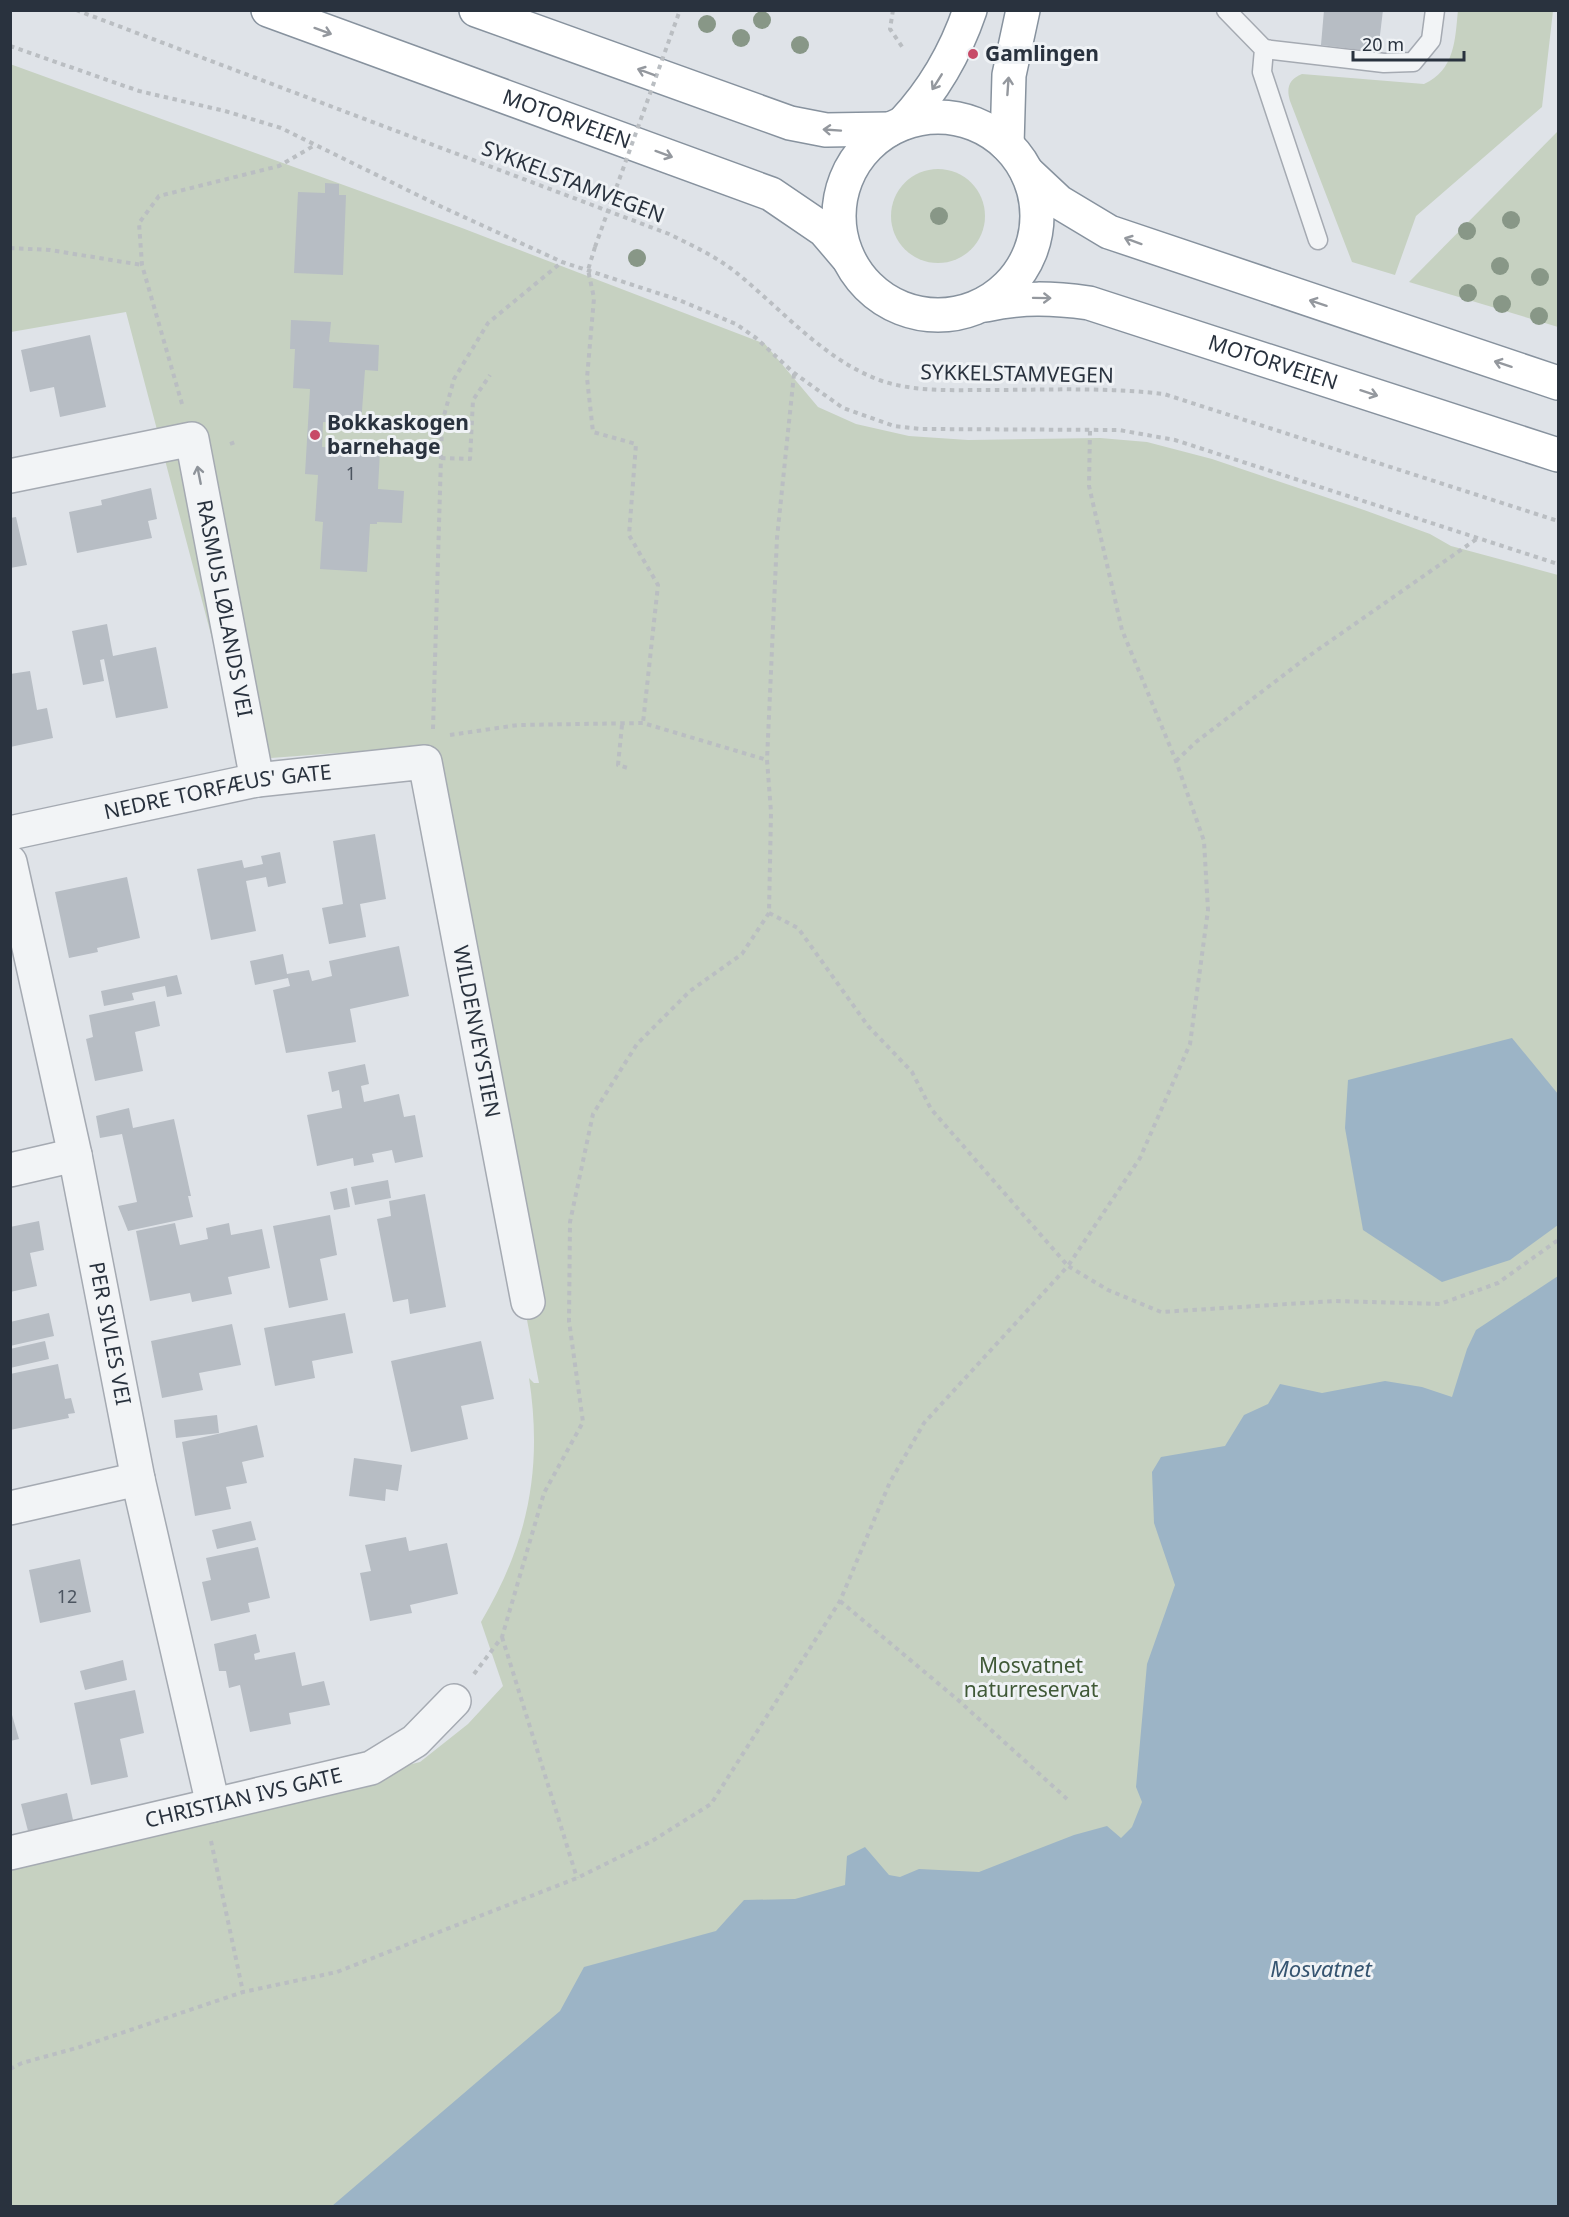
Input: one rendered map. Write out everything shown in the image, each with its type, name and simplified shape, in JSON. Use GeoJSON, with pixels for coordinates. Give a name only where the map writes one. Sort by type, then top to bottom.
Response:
{"type":"FeatureCollection","features":[{"type":"Feature","properties":{"kind":"highway","name":"MOTORVEIEN"},"geometry":{"type":"LineString","coordinates":[[268,10],[771,194],[824,230],[847,257]]}},
{"type":"Feature","properties":{"kind":"highway"},"geometry":{"type":"LineString","coordinates":[[476,10],[790,123],[826,130],[896,126],[925,118],[947,117],[969,121],[989,131],[1007,145],[1027,172],[1059,202],[1109,232],[1558,382]]}},
{"type":"Feature","properties":{"kind":"highway"},"geometry":{"type":"LineString","coordinates":[[970,10],[943,72],[927,98],[896,126],[870,144],[854,163],[843,185],[839,209],[840,234],[847,257],[857,275],[871,290],[886,302],[905,311],[925,316],[945,316],[984,305],[1005,290],[1022,271],[1033,247],[1037,213],[1035,196],[1027,172]]}},
{"type":"Feature","properties":{"kind":"highway"},"geometry":{"type":"LineString","coordinates":[[1007,145],[1009,75],[1023,10]]}},
{"type":"Feature","properties":{"kind":"highway","name":"MOTORVEIEN"},"geometry":{"type":"LineString","coordinates":[[984,305],[1016,298],[1045,297],[1089,303],[1558,455]]}},
{"type":"Feature","properties":{"kind":"street"},"geometry":{"type":"LineString","coordinates":[[10,476],[192,439]]}},
{"type":"Feature","properties":{"kind":"street","name":"RASMUS LØLANDS VEI"},"geometry":{"type":"LineString","coordinates":[[192,439],[257,780]]}},
{"type":"Feature","properties":{"kind":"street","name":"NEDRE TORFÆUS' GATE"},"geometry":{"type":"LineString","coordinates":[[10,833],[257,780],[429,749]]}},
{"type":"Feature","properties":{"kind":"street","name":"WILDENVEYSTIEN"},"geometry":{"type":"LineString","coordinates":[[429,749],[528,1302]]}},
{"type":"Feature","properties":{"kind":"street","name":"PER SIVLES VEI"},"geometry":{"type":"LineString","coordinates":[[10,862],[75,1155],[138,1479],[213,1804]]}},
{"type":"Feature","properties":{"kind":"street"},"geometry":{"type":"LineString","coordinates":[[23,1167],[75,1155]]}},
{"type":"Feature","properties":{"kind":"street"},"geometry":{"type":"LineString","coordinates":[[10,1508],[138,1479]]}},
{"type":"Feature","properties":{"kind":"street","name":"CHRISTIAN IVS GATE"},"geometry":{"type":"LineString","coordinates":[[10,1853],[371,1768],[415,1741],[453,1701]]}},
{"type":"Feature","properties":{"kind":"lane"},"geometry":{"type":"LineString","coordinates":[[1226,10],[1264,49],[1384,63],[1413,62],[1431,40],[1435,10]]}},
{"type":"Feature","properties":{"kind":"lane"},"geometry":{"type":"LineString","coordinates":[[1264,49],[1262,72],[1318,240]]}},
{"type":"Feature","properties":{"kind":"path","name":"SYKKELSTAMVEGEN"},"geometry":{"type":"LineString","coordinates":[[76,10],[669,234],[704,251],[732,269],[842,362],[883,381],[909,387],[942,390],[1120,390],[1164,394],[1558,521]]}},
{"type":"Feature","properties":{"kind":"path"},"geometry":{"type":"LineString","coordinates":[[642,723],[658,585],[629,535],[636,444],[593,432],[587,378],[594,298],[588,270],[680,10]]}},
{"type":"Feature","properties":{"kind":"path"},"geometry":{"type":"LineString","coordinates":[[893,10],[890,29],[903,48]]}},
{"type":"Feature","properties":{"kind":"path"},"geometry":{"type":"LineString","coordinates":[[10,46],[139,91],[264,122],[562,262],[688,304],[736,324],[756,338],[794,373],[843,408],[894,426],[921,429],[1119,430],[1175,440],[1558,564]]}},
{"type":"Feature","properties":{"kind":"path"},"geometry":{"type":"LineString","coordinates":[[192,439],[142,265],[139,223],[159,196],[279,166],[316,145]]}},
{"type":"Feature","properties":{"kind":"path"},"geometry":{"type":"LineString","coordinates":[[10,248],[50,250],[142,265]]}},
{"type":"Feature","properties":{"kind":"path"},"geometry":{"type":"LineString","coordinates":[[562,262],[488,323],[454,379],[442,423],[429,749],[518,725],[642,723],[767,760]]}},
{"type":"Feature","properties":{"kind":"path"},"geometry":{"type":"LineString","coordinates":[[453,1701],[502,1637],[544,1493],[583,1422],[569,1321],[570,1222],[594,1114],[638,1044],[690,992],[742,954],[769,913],[771,812],[767,760],[777,538],[794,373]]}},
{"type":"Feature","properties":{"kind":"path"},"geometry":{"type":"LineString","coordinates":[[441,458],[470,459],[473,400],[490,375]]}},
{"type":"Feature","properties":{"kind":"path"},"geometry":{"type":"LineString","coordinates":[[10,2070],[22,2063],[80,2047],[243,1992],[337,1972],[577,1878],[652,1841],[711,1804],[840,1601],[890,1482],[924,1423],[1068,1266],[1140,1158],[1190,1044],[1208,910],[1204,841],[1176,761],[1122,630],[1089,486],[1090,430]]}},
{"type":"Feature","properties":{"kind":"path"},"geometry":{"type":"LineString","coordinates":[[1176,761],[1196,742],[1306,658],[1478,538]]}},
{"type":"Feature","properties":{"kind":"path"},"geometry":{"type":"LineString","coordinates":[[622,725],[618,765],[631,769]]}},
{"type":"Feature","properties":{"kind":"path"},"geometry":{"type":"LineString","coordinates":[[769,913],[798,928],[868,1026],[912,1072],[931,1109],[1068,1266],[1108,1290],[1161,1312],[1336,1301],[1440,1304],[1498,1283],[1558,1240]]}},
{"type":"Feature","properties":{"kind":"path"},"geometry":{"type":"LineString","coordinates":[[840,1601],[982,1721],[1066,1799]]}},
{"type":"Feature","properties":{"kind":"path"},"geometry":{"type":"LineString","coordinates":[[502,1637],[577,1878]]}},
{"type":"Feature","properties":{"kind":"path"},"geometry":{"type":"LineString","coordinates":[[213,1804],[209,1829],[243,1992]]}},
{"type":"Feature","properties":{"kind":"green space"},"geometry":{"type":"Polygon","coordinates":[[[1458,10],[1553,11],[1542,107],[1416,216],[1395,275],[1352,262],[1290,101],[1288,92],[1290,84],[1294,78],[1302,74],[1424,84],[1442,71],[1448,62],[1454,43],[1458,10]]]}},
{"type":"Feature","properties":{"kind":"green space","name":"Mosvatnet naturreservat"},"geometry":{"type":"Polygon","coordinates":[[[10,64],[462,228],[765,344],[818,407],[856,424],[909,436],[968,440],[1100,438],[1147,442],[1212,459],[1364,510],[1430,534],[1451,546],[1558,575],[1558,2206],[11,2206],[11,1864],[420,1762],[468,1724],[503,1686],[481,1622],[497,1593],[521,1534],[528,1504],[534,1443],[529,1378],[534,1383],[539,1383],[418,747],[244,760],[126,312],[11,332],[10,64]]]}},
{"type":"Feature","properties":{"kind":"green space"},"geometry":{"type":"Polygon","coordinates":[[[1558,131],[1558,327],[1409,282],[1558,131]]]}},
{"type":"Feature","properties":{"kind":"green space"},"geometry":{"type":"Polygon","coordinates":[[[938,169],[956,172],[971,183],[982,198],[985,216],[982,234],[971,249],[956,260],[938,263],[920,260],[905,249],[894,234],[891,216],[894,198],[905,183],[920,172],[938,169]]]}},
{"type":"Feature","properties":{"kind":"water"},"geometry":{"type":"Polygon","coordinates":[[[1512,1038],[1558,1094],[1558,1225],[1510,1260],[1442,1282],[1363,1230],[1345,1128],[1348,1080],[1512,1038]]]}},
{"type":"Feature","properties":{"kind":"water","name":"Mosvatnet"},"geometry":{"type":"Polygon","coordinates":[[[1558,1276],[1558,2206],[332,2206],[560,2011],[584,1967],[716,1931],[744,1900],[795,1899],[845,1885],[847,1856],[865,1847],[889,1875],[900,1877],[919,1869],[979,1872],[1074,1835],[1107,1826],[1121,1838],[1132,1827],[1142,1802],[1136,1787],[1147,1664],[1175,1585],[1154,1523],[1152,1472],[1161,1457],[1225,1446],[1244,1415],[1268,1404],[1280,1384],[1322,1393],[1385,1381],[1422,1387],[1452,1397],[1467,1349],[1476,1330],[1558,1276]]]}},
{"type":"Feature","properties":{"kind":"building"},"geometry":{"type":"Polygon","coordinates":[[[1324,10],[1383,10],[1378,52],[1321,45],[1324,10]]]}},
{"type":"Feature","properties":{"kind":"building"},"geometry":{"type":"Polygon","coordinates":[[[325,183],[339,184],[339,195],[346,195],[343,275],[294,273],[298,192],[325,193],[325,183]]]}},
{"type":"Feature","properties":{"kind":"building","name":"Bokkaskogen barnehage"},"geometry":{"type":"Polygon","coordinates":[[[291,320],[331,322],[329,342],[379,345],[378,371],[365,370],[361,424],[323,422],[322,447],[380,450],[378,489],[404,491],[402,523],[370,524],[367,572],[320,569],[323,522],[315,521],[318,475],[305,474],[310,389],[293,388],[295,349],[290,349],[291,320]]]}},
{"type":"Feature","properties":{"kind":"building"},"geometry":{"type":"Polygon","coordinates":[[[90,335],[106,407],[60,417],[54,387],[30,392],[21,350],[90,335]]]}},
{"type":"Feature","properties":{"kind":"building"},"geometry":{"type":"Polygon","coordinates":[[[151,488],[157,519],[148,521],[152,538],[77,553],[69,512],[102,505],[101,500],[151,488]]]}},
{"type":"Feature","properties":{"kind":"building"},"geometry":{"type":"Polygon","coordinates":[[[16,517],[27,565],[10,568],[10,518],[16,517]]]}},
{"type":"Feature","properties":{"kind":"building"},"geometry":{"type":"Polygon","coordinates":[[[107,624],[113,656],[156,647],[168,708],[116,718],[104,659],[100,660],[104,681],[83,685],[72,631],[107,624]]]}},
{"type":"Feature","properties":{"kind":"building"},"geometry":{"type":"Polygon","coordinates":[[[30,671],[37,710],[47,708],[53,738],[10,747],[10,674],[30,671]]]}},
{"type":"Feature","properties":{"kind":"building"},"geometry":{"type":"Polygon","coordinates":[[[375,834],[386,899],[360,904],[366,937],[329,944],[322,908],[343,904],[333,841],[375,834]]]}},
{"type":"Feature","properties":{"kind":"building"},"geometry":{"type":"Polygon","coordinates":[[[280,852],[286,883],[268,887],[266,877],[246,881],[256,931],[211,940],[197,869],[242,860],[244,868],[263,864],[261,856],[280,852]]]}},
{"type":"Feature","properties":{"kind":"building"},"geometry":{"type":"Polygon","coordinates":[[[127,877],[140,938],[97,948],[98,952],[69,958],[55,892],[127,877]]]}},
{"type":"Feature","properties":{"kind":"building"},"geometry":{"type":"Polygon","coordinates":[[[399,946],[409,996],[350,1009],[356,1042],[286,1053],[273,990],[290,986],[288,978],[255,985],[250,961],[283,954],[287,974],[309,970],[312,981],[332,976],[329,961],[399,946]]]}},
{"type":"Feature","properties":{"kind":"building"},"geometry":{"type":"Polygon","coordinates":[[[177,975],[182,994],[167,997],[165,986],[132,993],[134,1000],[104,1006],[101,991],[177,975]]]}},
{"type":"Feature","properties":{"kind":"building"},"geometry":{"type":"Polygon","coordinates":[[[155,1001],[160,1026],[135,1032],[143,1071],[95,1081],[86,1039],[93,1037],[89,1015],[155,1001]]]}},
{"type":"Feature","properties":{"kind":"building"},"geometry":{"type":"Polygon","coordinates":[[[365,1064],[369,1084],[361,1086],[364,1102],[399,1094],[404,1117],[415,1115],[423,1157],[395,1163],[392,1150],[372,1154],[374,1162],[354,1166],[353,1158],[317,1166],[307,1115],[342,1108],[339,1090],[332,1092],[328,1072],[365,1064]]]}},
{"type":"Feature","properties":{"kind":"building"},"geometry":{"type":"Polygon","coordinates":[[[129,1108],[133,1128],[174,1119],[191,1196],[188,1196],[193,1217],[128,1231],[118,1206],[137,1202],[122,1134],[100,1138],[96,1116],[129,1108]]]}},
{"type":"Feature","properties":{"kind":"building"},"geometry":{"type":"Polygon","coordinates":[[[388,1180],[391,1198],[355,1205],[351,1187],[388,1180]]]}},
{"type":"Feature","properties":{"kind":"building"},"geometry":{"type":"Polygon","coordinates":[[[347,1188],[350,1207],[334,1210],[330,1192],[347,1188]]]}},
{"type":"Feature","properties":{"kind":"building"},"geometry":{"type":"Polygon","coordinates":[[[425,1194],[446,1307],[410,1314],[408,1299],[393,1302],[377,1219],[391,1216],[389,1201],[425,1194]]]}},
{"type":"Feature","properties":{"kind":"building"},"geometry":{"type":"Polygon","coordinates":[[[330,1215],[337,1255],[320,1259],[328,1300],[289,1308],[273,1226],[330,1215]]]}},
{"type":"Feature","properties":{"kind":"building"},"geometry":{"type":"Polygon","coordinates":[[[39,1221],[44,1250],[30,1253],[37,1286],[10,1292],[10,1227],[39,1221]]]}},
{"type":"Feature","properties":{"kind":"building"},"geometry":{"type":"Polygon","coordinates":[[[175,1223],[180,1245],[208,1239],[206,1228],[229,1223],[231,1235],[262,1229],[270,1268],[228,1277],[232,1294],[192,1302],[190,1293],[150,1301],[136,1231],[175,1223]]]}},
{"type":"Feature","properties":{"kind":"building"},"geometry":{"type":"Polygon","coordinates":[[[49,1313],[54,1336],[10,1346],[10,1322],[49,1313]]]}},
{"type":"Feature","properties":{"kind":"building"},"geometry":{"type":"Polygon","coordinates":[[[345,1313],[353,1353],[312,1361],[315,1378],[275,1386],[264,1328],[345,1313]]]}},
{"type":"Feature","properties":{"kind":"building"},"geometry":{"type":"Polygon","coordinates":[[[232,1324],[241,1365],[199,1373],[203,1390],[162,1398],[151,1341],[232,1324]]]}},
{"type":"Feature","properties":{"kind":"building"},"geometry":{"type":"Polygon","coordinates":[[[45,1341],[49,1359],[10,1368],[10,1349],[45,1341]]]}},
{"type":"Feature","properties":{"kind":"building"},"geometry":{"type":"Polygon","coordinates":[[[481,1341],[494,1399],[461,1406],[468,1439],[411,1452],[391,1361],[481,1341]]]}},
{"type":"Feature","properties":{"kind":"building"},"geometry":{"type":"Polygon","coordinates":[[[58,1364],[65,1399],[71,1398],[75,1413],[68,1414],[69,1418],[10,1430],[10,1374],[58,1364]]]}},
{"type":"Feature","properties":{"kind":"building"},"geometry":{"type":"Polygon","coordinates":[[[217,1415],[219,1433],[176,1438],[174,1420],[217,1415]]]}},
{"type":"Feature","properties":{"kind":"building"},"geometry":{"type":"Polygon","coordinates":[[[257,1425],[264,1457],[242,1462],[247,1483],[226,1487],[231,1509],[195,1516],[182,1442],[257,1425]]]}},
{"type":"Feature","properties":{"kind":"building"},"geometry":{"type":"Polygon","coordinates":[[[354,1458],[402,1465],[398,1491],[386,1489],[385,1501],[349,1496],[354,1458]]]}},
{"type":"Feature","properties":{"kind":"building"},"geometry":{"type":"Polygon","coordinates":[[[251,1521],[256,1540],[217,1549],[212,1530],[251,1521]]]}},
{"type":"Feature","properties":{"kind":"building"},"geometry":{"type":"Polygon","coordinates":[[[406,1537],[409,1551],[447,1543],[458,1594],[410,1605],[412,1613],[370,1621],[360,1573],[371,1571],[365,1545],[406,1537]]]}},
{"type":"Feature","properties":{"kind":"building"},"geometry":{"type":"Polygon","coordinates":[[[258,1547],[270,1598],[248,1603],[250,1612],[211,1621],[202,1582],[211,1580],[206,1558],[258,1547]]]}},
{"type":"Feature","properties":{"kind":"building"},"geometry":{"type":"Polygon","coordinates":[[[80,1559],[91,1612],[40,1623],[29,1570],[80,1559]]]}},
{"type":"Feature","properties":{"kind":"building"},"geometry":{"type":"Polygon","coordinates":[[[256,1634],[260,1652],[254,1654],[255,1660],[295,1652],[302,1686],[324,1681],[330,1705],[289,1713],[291,1724],[250,1732],[240,1685],[229,1688],[226,1671],[219,1671],[214,1644],[256,1634]]]}},
{"type":"Feature","properties":{"kind":"building"},"geometry":{"type":"Polygon","coordinates":[[[123,1660],[127,1680],[85,1690],[80,1671],[123,1660]]]}},
{"type":"Feature","properties":{"kind":"building"},"geometry":{"type":"Polygon","coordinates":[[[135,1690],[144,1733],[120,1739],[128,1777],[91,1785],[74,1703],[135,1690]]]}},
{"type":"Feature","properties":{"kind":"building"},"geometry":{"type":"Polygon","coordinates":[[[10,1708],[19,1739],[10,1741],[10,1708]]]}},
{"type":"Feature","properties":{"kind":"building"},"geometry":{"type":"Polygon","coordinates":[[[67,1793],[73,1820],[28,1831],[21,1804],[67,1793]]]}},
{"type":"Feature","properties":{"kind":"place","name":"Gamlingen"},"geometry":{"type":"Point","coordinates":[973,54]}},
{"type":"Feature","properties":{"kind":"place","name":"Bokkaskogen barnehage"},"geometry":{"type":"Point","coordinates":[315,435]}}]}
